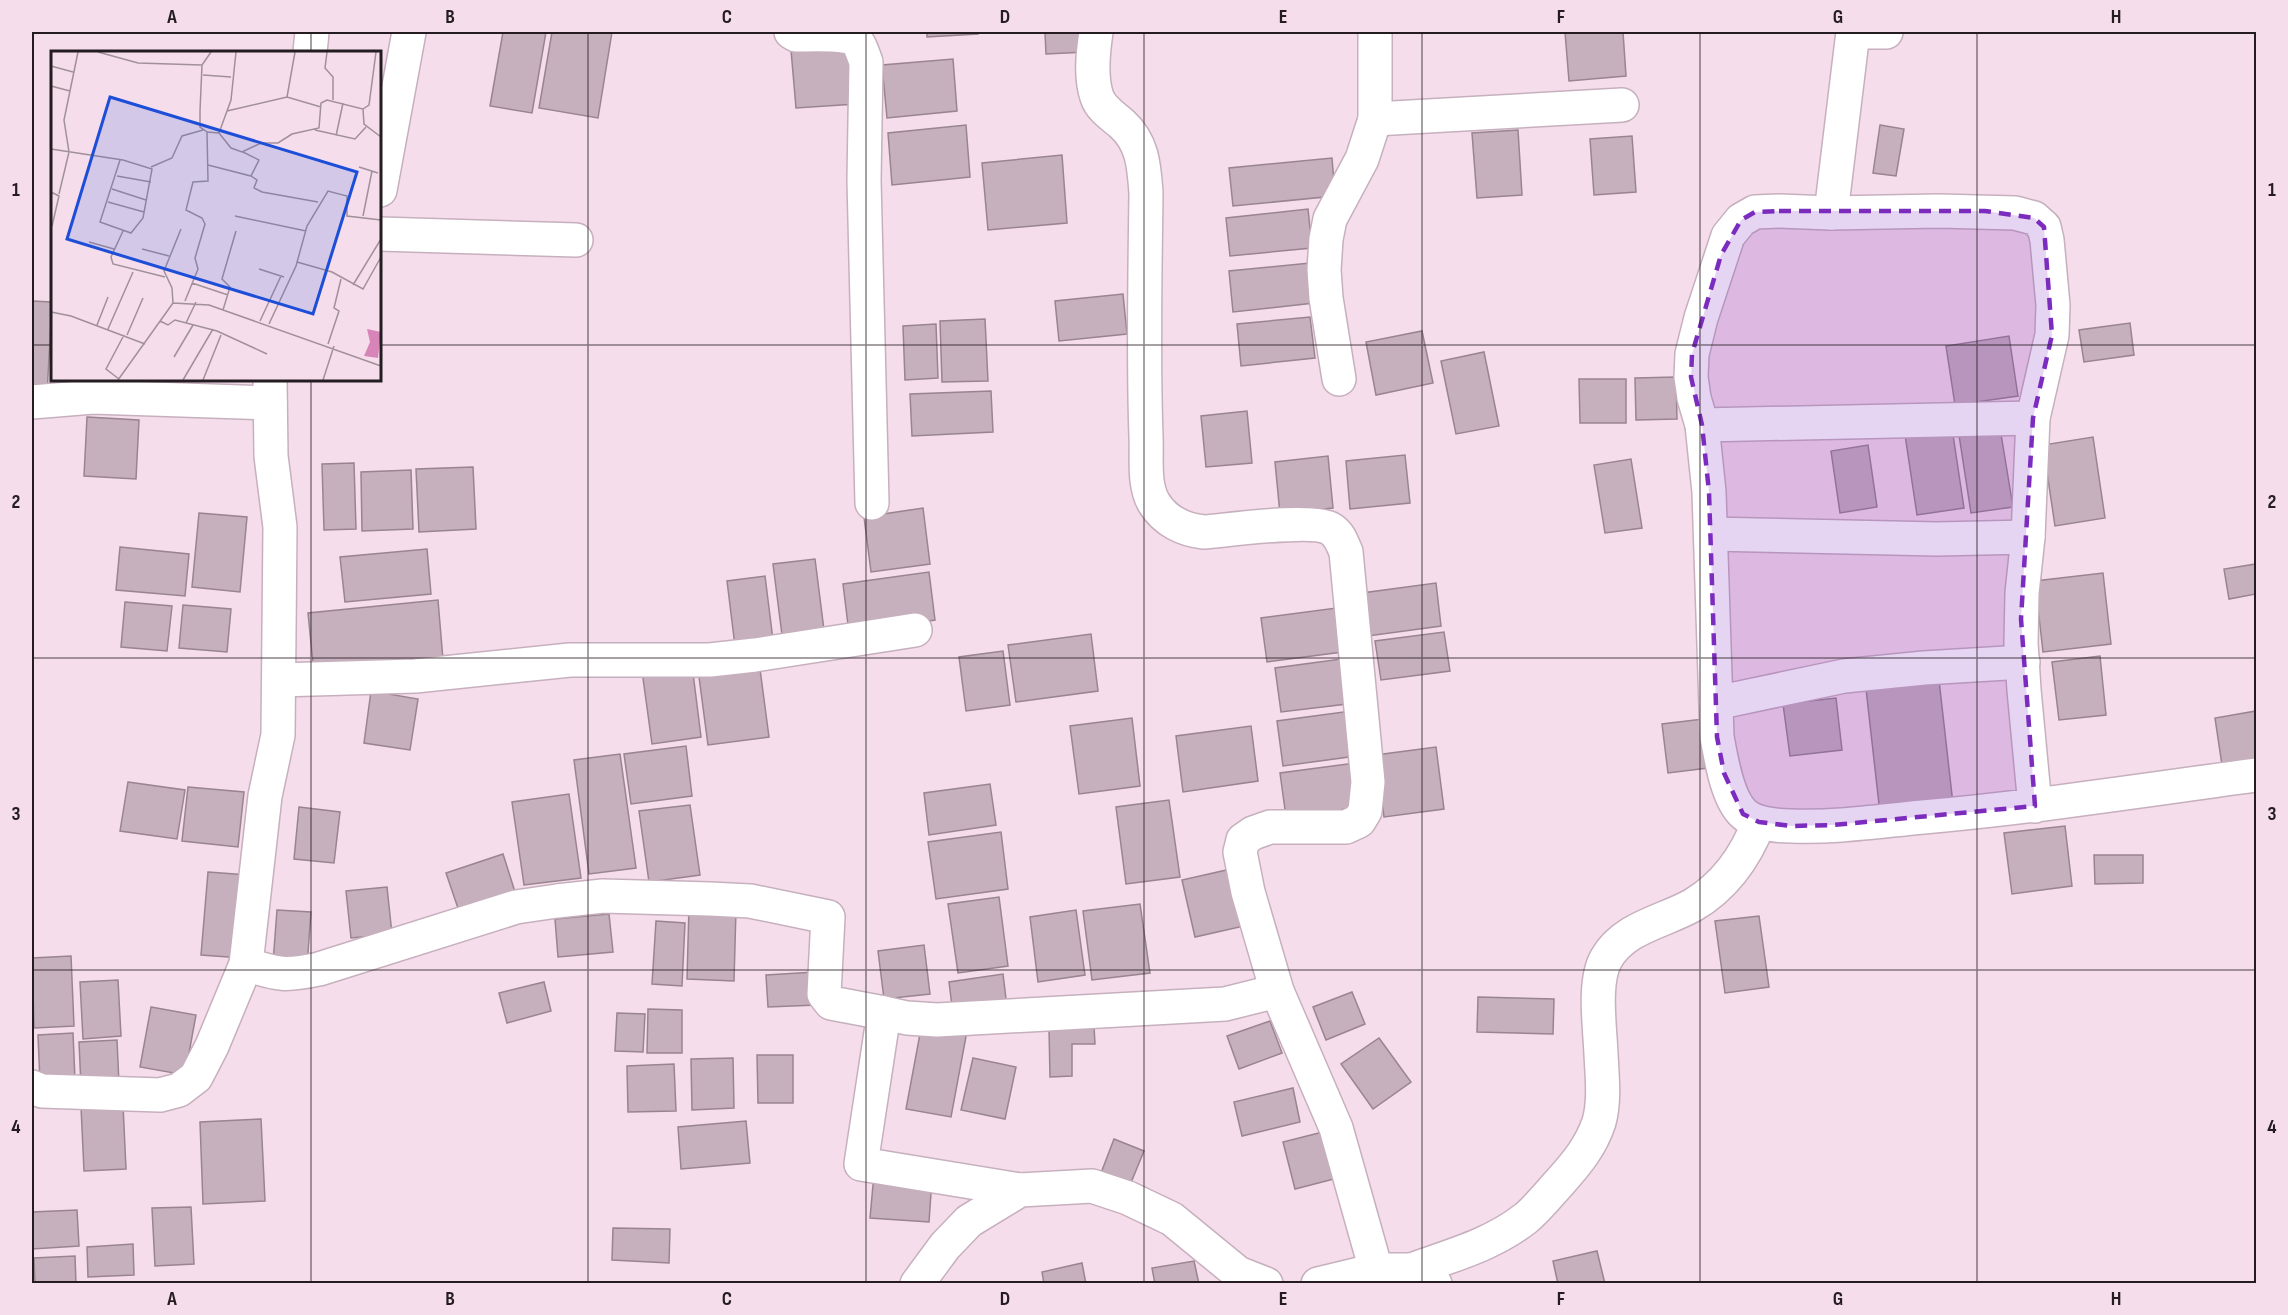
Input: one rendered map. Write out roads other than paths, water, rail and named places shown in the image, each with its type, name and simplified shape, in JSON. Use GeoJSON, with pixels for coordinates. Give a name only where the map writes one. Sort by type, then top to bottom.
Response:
{"type":"FeatureCollection","features":[{"type":"Feature","properties":{"kind":"street"},"geometry":{"type":"LineString","coordinates":[[309,51],[312,32]]}},
{"type":"Feature","properties":{"kind":"street"},"geometry":{"type":"LineString","coordinates":[[381,185],[410,32]]}},
{"type":"Feature","properties":{"kind":"street"},"geometry":{"type":"LineString","coordinates":[[791,32],[846,37],[855,40],[866,62],[864,180],[872,503]]}},
{"type":"Feature","properties":{"kind":"street"},"geometry":{"type":"LineString","coordinates":[[1096,32],[1093,81],[1097,99],[1108,114],[1132,135],[1141,151],[1144,168],[1146,193],[1144,385],[1148,482],[1153,502],[1162,514],[1190,531],[1204,532],[1311,524],[1329,528],[1340,537],[1346,552],[1368,782],[1365,811],[1359,821],[1346,827],[1270,827],[1253,833],[1243,840],[1240,852],[1248,892],[1277,991],[1336,1128],[1376,1270]]}},
{"type":"Feature","properties":{"kind":"street"},"geometry":{"type":"LineString","coordinates":[[1339,379],[1326,298],[1324,270],[1326,239],[1330,219],[1362,159],[1375,119],[1375,32]]}},
{"type":"Feature","properties":{"kind":"street"},"geometry":{"type":"LineString","coordinates":[[1831,213],[1853,32],[1886,32]]}},
{"type":"Feature","properties":{"kind":"street"},"geometry":{"type":"LineString","coordinates":[[1375,119],[1622,105]]}},
{"type":"Feature","properties":{"kind":"street"},"geometry":{"type":"LineString","coordinates":[[2035,806],[2023,662],[2022,593],[2028,537],[2033,418],[2052,335],[2053,305],[2044,227],[2034,218],[2015,213],[1939,211],[1755,213],[1741,220],[1728,236],[1692,354],[1691,377],[1702,425],[1711,534],[1717,737],[1724,773],[1743,814],[1759,822],[1791,826],[1833,825],[2035,806],[2256,775]]}},
{"type":"Feature","properties":{"kind":"street"},"geometry":{"type":"LineString","coordinates":[[381,234],[576,240]]}},
{"type":"Feature","properties":{"kind":"street"},"geometry":{"type":"LineString","coordinates":[[32,402],[93,397],[270,391],[271,456],[280,527],[278,735],[265,796],[246,964],[212,1047],[196,1077],[179,1090],[160,1095],[42,1091],[32,1087]]}},
{"type":"Feature","properties":{"kind":"street"},"geometry":{"type":"LineString","coordinates":[[1702,425],[2033,418]]}},
{"type":"Feature","properties":{"kind":"street"},"geometry":{"type":"LineString","coordinates":[[1711,534],[1937,539],[2028,537]]}},
{"type":"Feature","properties":{"kind":"street"},"geometry":{"type":"LineString","coordinates":[[279,680],[415,676],[570,660],[710,660],[915,630]]}},
{"type":"Feature","properties":{"kind":"street"},"geometry":{"type":"LineString","coordinates":[[1716,703],[1844,676],[2023,662]]}},
{"type":"Feature","properties":{"kind":"street"},"geometry":{"type":"LineString","coordinates":[[1318,1284],[1376,1270],[1423,1277],[1487,1243],[1527,1216],[1590,1146],[1600,1119],[1602,1086],[1600,981],[1605,960],[1619,942],[1639,929],[1694,905],[1722,882],[1749,848],[1759,822]]}},
{"type":"Feature","properties":{"kind":"street"},"geometry":{"type":"LineString","coordinates":[[246,964],[273,974],[294,975],[516,907],[603,897],[750,902],[828,917],[824,994],[831,1003],[907,1018],[937,1020],[1174,1008],[1225,1004],[1277,991]]}},
{"type":"Feature","properties":{"kind":"street"},"geometry":{"type":"LineString","coordinates":[[884,1012],[861,1164],[1020,1190],[1092,1186],[1128,1198],[1172,1219],[1238,1273],[1266,1284]]}},
{"type":"Feature","properties":{"kind":"street"},"geometry":{"type":"LineString","coordinates":[[917,1284],[945,1246],[969,1221],[1020,1190]]}}]}
